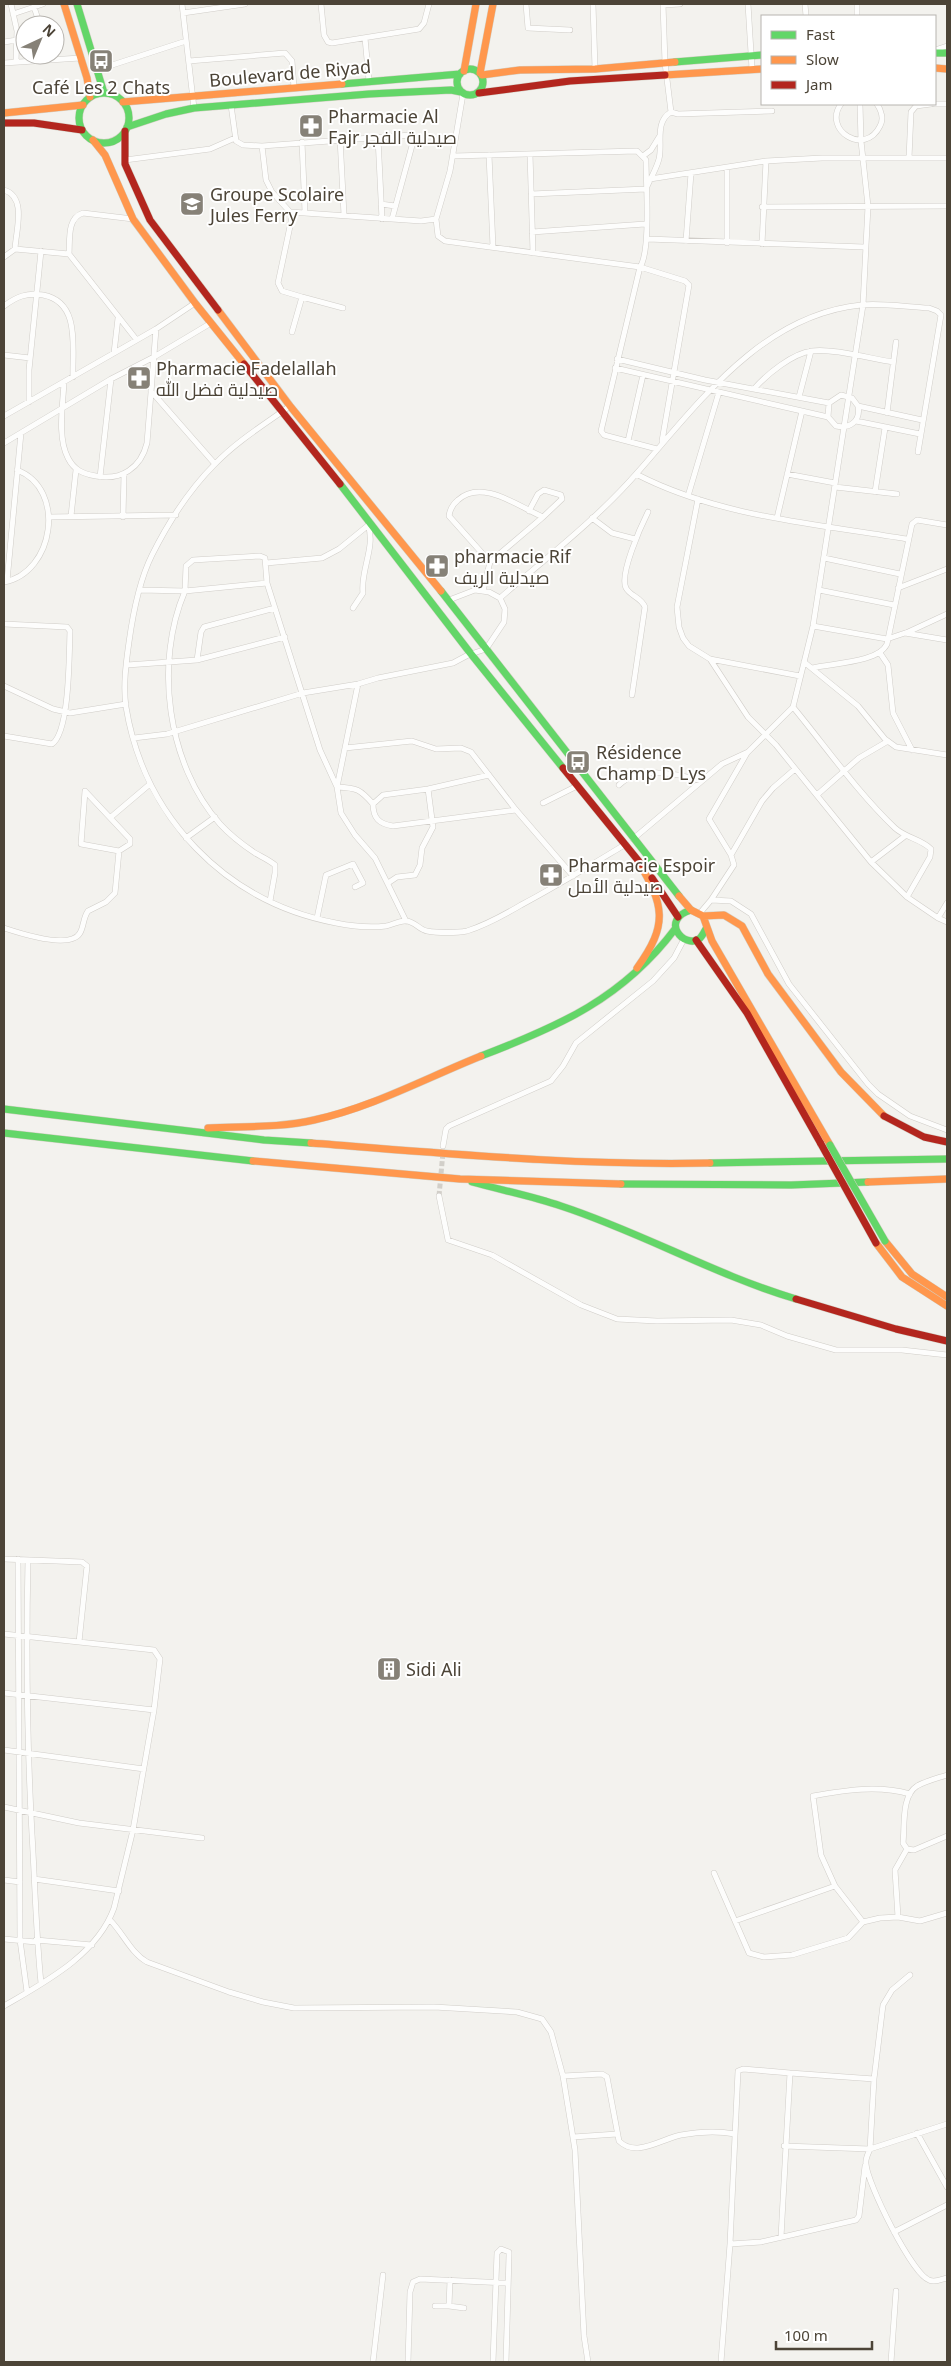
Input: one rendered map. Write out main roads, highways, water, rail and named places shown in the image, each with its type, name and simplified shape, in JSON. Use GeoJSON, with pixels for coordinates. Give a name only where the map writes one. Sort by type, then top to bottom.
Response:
{"type":"FeatureCollection","features":[{"type":"Feature","properties":{"kind":"main road"},"geometry":{"type":"LineString","coordinates":[[64,4],[87,78],[90,97]]}},
{"type":"Feature","properties":{"kind":"main road"},"geometry":{"type":"LineString","coordinates":[[77,4],[104,93]]}},
{"type":"Feature","properties":{"kind":"main road"},"geometry":{"type":"LineString","coordinates":[[476,4],[462,72],[457,85],[462,93],[473,96],[479,93],[570,81],[761,69]]}},
{"type":"Feature","properties":{"kind":"main road"},"geometry":{"type":"LineString","coordinates":[[479,93],[483,88],[481,74],[493,4]]}},
{"type":"Feature","properties":{"kind":"main road"},"geometry":{"type":"LineString","coordinates":[[462,72],[472,69],[481,74],[520,70],[595,69],[665,62],[761,56]]}},
{"type":"Feature","properties":{"kind":"main road","name":"Boulevard de Riyad"},"geometry":{"type":"LineString","coordinates":[[122,102],[462,72]]}},
{"type":"Feature","properties":{"kind":"main road","name":"Boulevard de Riyad"},"geometry":{"type":"LineString","coordinates":[[126,129],[194,108],[369,94],[451,90],[462,93]]}},
{"type":"Feature","properties":{"kind":"main road"},"geometry":{"type":"LineString","coordinates":[[82,130],[79,114],[82,104],[90,97],[104,93],[117,97],[122,102],[128,114],[125,164],[150,220],[290,406],[449,600],[633,839],[691,910],[701,915],[722,914],[736,920],[742,926],[768,974],[797,1015],[841,1072],[875,1108],[903,1127],[924,1137],[947,1142]]}},
{"type":"Feature","properties":{"kind":"main road"},"geometry":{"type":"LineString","coordinates":[[4,113],[82,104]]}},
{"type":"Feature","properties":{"kind":"main road"},"geometry":{"type":"LineString","coordinates":[[4,123],[34,123],[82,130],[93,140],[105,155],[133,220],[195,303],[283,411],[369,524],[576,786],[626,844],[678,917]]}},
{"type":"Feature","properties":{"kind":"main road"},"geometry":{"type":"LineString","coordinates":[[93,140],[106,143],[118,138],[126,129]]}},
{"type":"Feature","properties":{"kind":"main road"},"geometry":{"type":"LineString","coordinates":[[267,392],[275,386]]}},
{"type":"Feature","properties":{"kind":"main road"},"geometry":{"type":"LineString","coordinates":[[623,986],[642,961],[658,926],[658,900],[638,860]]}},
{"type":"Feature","properties":{"kind":"main road"},"geometry":{"type":"LineString","coordinates":[[185,1130],[288,1124],[333,1115],[374,1102],[544,1032],[582,1013],[623,986],[653,958],[675,928],[678,917],[686,910],[691,910]]}},
{"type":"Feature","properties":{"kind":"main road"},"geometry":{"type":"LineString","coordinates":[[701,915],[706,929],[899,1263],[909,1273],[947,1297]]}},
{"type":"Feature","properties":{"kind":"main road"},"geometry":{"type":"LineString","coordinates":[[675,928],[684,940],[696,940],[700,938],[706,929]]}},
{"type":"Feature","properties":{"kind":"main road"},"geometry":{"type":"LineString","coordinates":[[696,940],[715,965],[751,1022],[876,1243],[902,1277],[947,1306]]}},
{"type":"Feature","properties":{"kind":"main road"},"geometry":{"type":"LineString","coordinates":[[4,1109],[264,1140],[512,1158],[662,1164],[947,1159]]}},
{"type":"Feature","properties":{"kind":"main road"},"geometry":{"type":"LineString","coordinates":[[4,1133],[246,1160],[460,1178],[620,1184],[783,1184],[947,1179]]}},
{"type":"Feature","properties":{"kind":"main road"},"geometry":{"type":"LineString","coordinates":[[460,1178],[561,1206],[668,1248],[753,1286],[896,1329],[947,1341]]}},
{"type":"Feature","properties":{"kind":"tunnel"},"geometry":{"type":"LineString","coordinates":[[439,1196],[443,1152]]}},
{"type":"Feature","properties":{"kind":"place","name":"Café Les 2 Chats"},"geometry":{"type":"Point","coordinates":[101,61]}},
{"type":"Feature","properties":{"kind":"place","name":"Pharmacie Al Fajr صيدلية الفجر"},"geometry":{"type":"Point","coordinates":[311,126]}},
{"type":"Feature","properties":{"kind":"place","name":"Groupe Scolaire Jules Ferry"},"geometry":{"type":"Point","coordinates":[192,204]}},
{"type":"Feature","properties":{"kind":"place","name":"Pharmacie Fadelallah صيدلية فضل الله"},"geometry":{"type":"Point","coordinates":[139,378]}},
{"type":"Feature","properties":{"kind":"place","name":"pharmacie Rif صيدلية الريف"},"geometry":{"type":"Point","coordinates":[437,566]}},
{"type":"Feature","properties":{"kind":"place","name":"Résidence Champ D Lys"},"geometry":{"type":"Point","coordinates":[578,762]}},
{"type":"Feature","properties":{"kind":"place","name":"Pharmacie Espoir صيدلية الأمل"},"geometry":{"type":"Point","coordinates":[551,875]}},
{"type":"Feature","properties":{"kind":"place","name":"Sidi Ali"},"geometry":{"type":"Point","coordinates":[389,1669]}}]}
